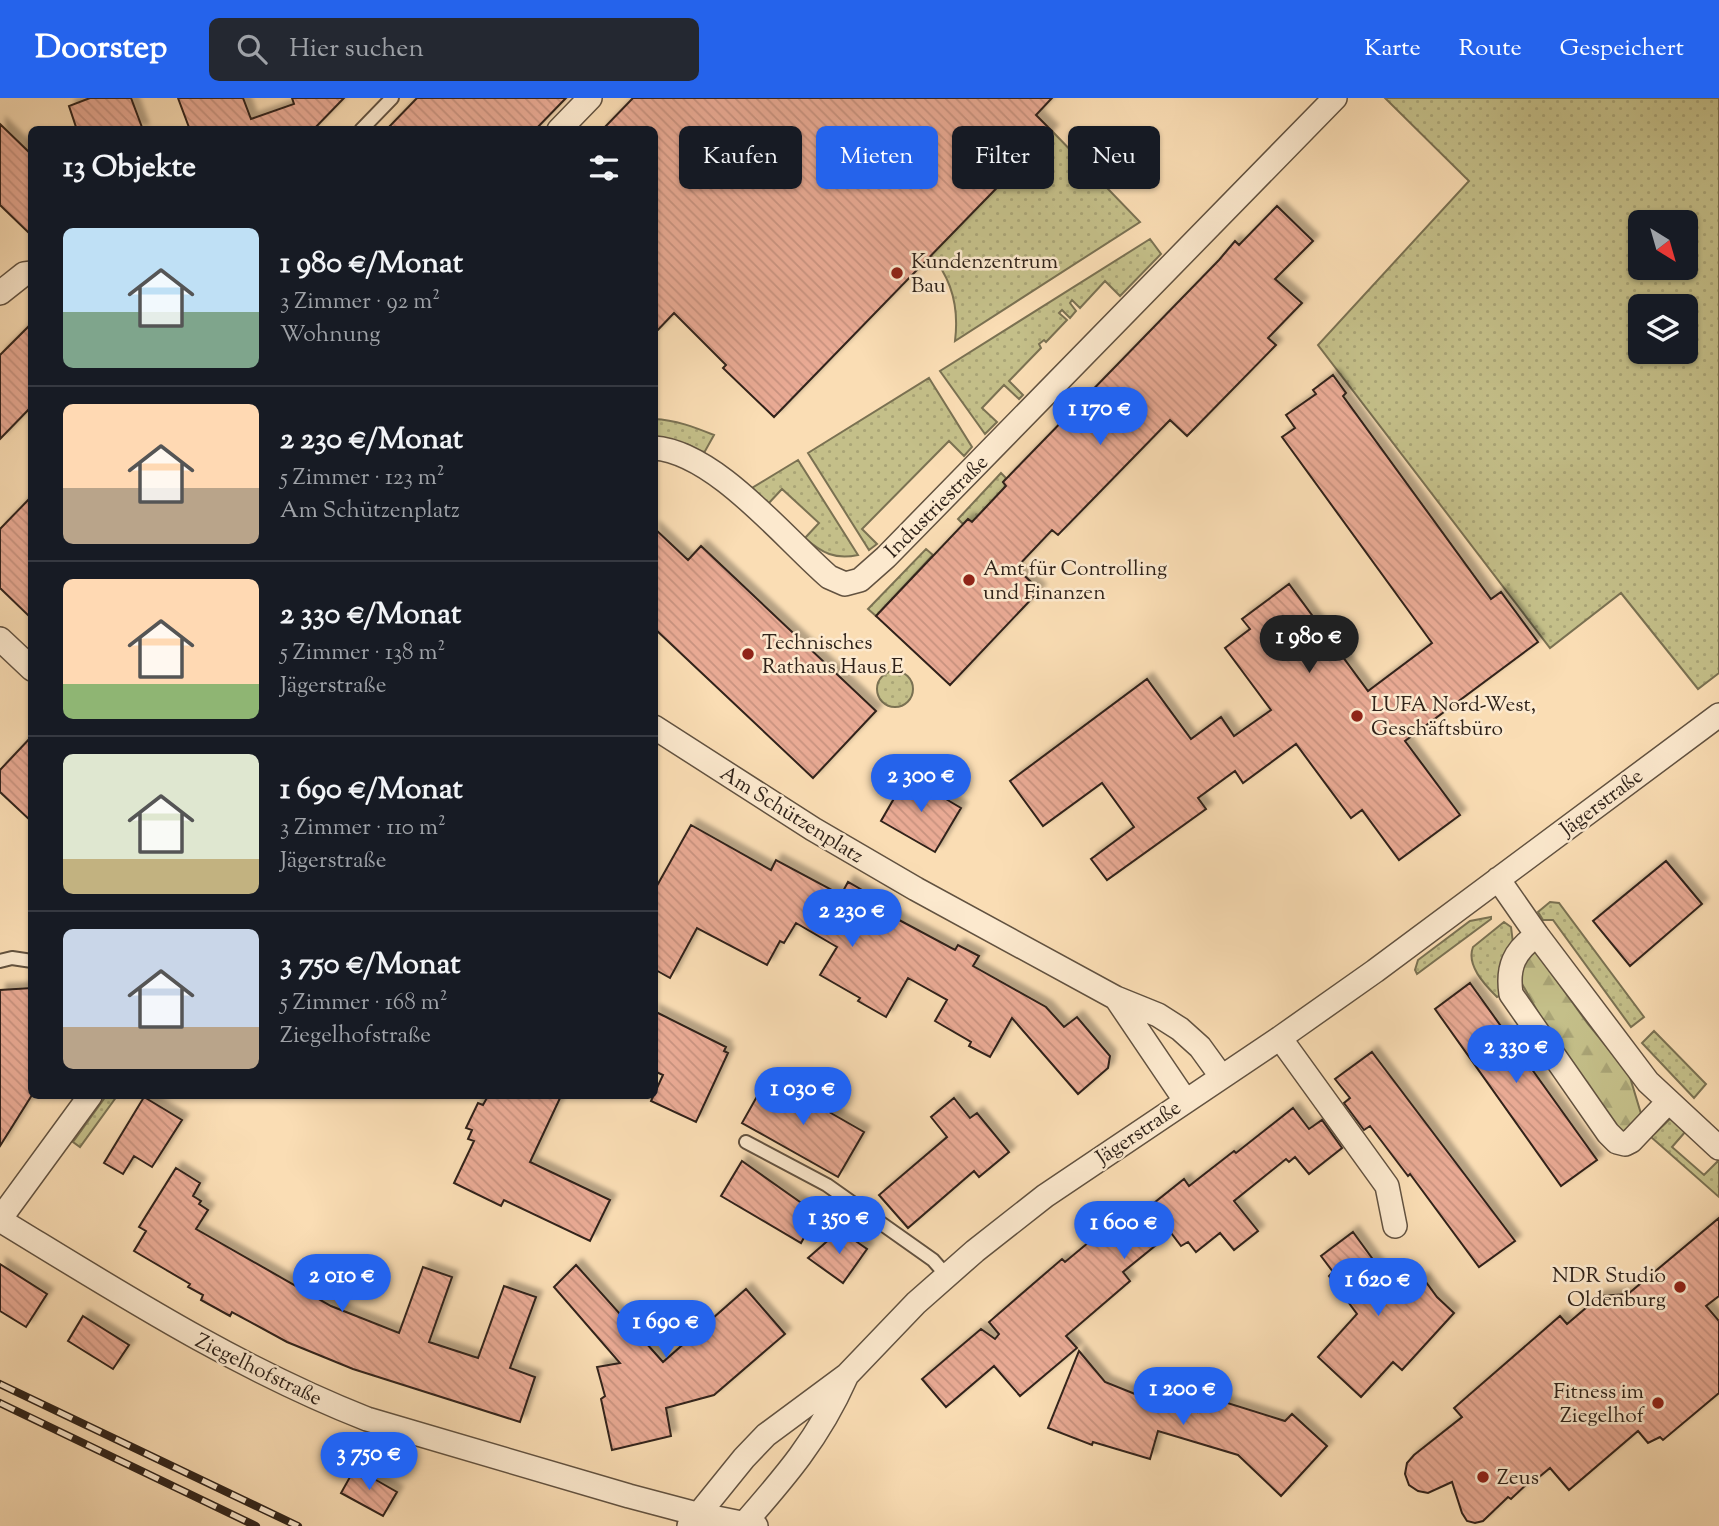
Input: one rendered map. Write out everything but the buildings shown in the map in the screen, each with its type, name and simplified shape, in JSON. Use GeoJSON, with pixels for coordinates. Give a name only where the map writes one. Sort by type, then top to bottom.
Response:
{"type":"FeatureCollection","features":[{"type":"Feature","properties":{"kind":"street"},"geometry":{"type":"LineString","coordinates":[[563,126],[590,98]]}},
{"type":"Feature","properties":{"kind":"street","name":"Industriestraße"},"geometry":{"type":"LineString","coordinates":[[658,449],[684,453],[705,465],[735,489],[830,577],[845,584],[860,580],[886,557],[1335,98]]}},
{"type":"Feature","properties":{"kind":"street"},"geometry":{"type":"LineString","coordinates":[[0,293],[28,274]]}},
{"type":"Feature","properties":{"kind":"street"},"geometry":{"type":"LineString","coordinates":[[0,639],[28,666]]}},
{"type":"Feature","properties":{"kind":"street","name":"Jägerstraße"},"geometry":{"type":"LineString","coordinates":[[693,1520],[766,1435],[847,1375],[916,1303],[1045,1196],[1280,1038],[1719,715]]}},
{"type":"Feature","properties":{"kind":"street","name":"Am Schützenplatz"},"geometry":{"type":"LineString","coordinates":[[658,730],[813,829],[905,882],[1116,998],[1158,1015],[1180,1029],[1200,1047],[1222,1076]]}},
{"type":"Feature","properties":{"kind":"street"},"geometry":{"type":"LineString","coordinates":[[1497,879],[1536,935],[1648,1082],[1719,1148]]}},
{"type":"Feature","properties":{"kind":"street"},"geometry":{"type":"LineString","coordinates":[[1536,935],[1524,944],[1508,975],[1511,994],[1608,1133],[1617,1142],[1625,1144],[1632,1141],[1668,1102]]}},
{"type":"Feature","properties":{"kind":"street","name":"Am Schützenplatz"},"geometry":{"type":"LineString","coordinates":[[1116,998],[1185,1100]]}},
{"type":"Feature","properties":{"kind":"street"},"geometry":{"type":"LineString","coordinates":[[1280,1038],[1387,1186],[1395,1226]]}},
{"type":"Feature","properties":{"kind":"street"},"geometry":{"type":"LineString","coordinates":[[0,1219],[88,1099]]}},
{"type":"Feature","properties":{"kind":"street","name":"Ziegelhofstraße"},"geometry":{"type":"LineString","coordinates":[[0,1219],[188,1335],[326,1403],[380,1423],[693,1520],[747,1525]]}},
{"type":"Feature","properties":{"kind":"street","name":"Jägerstraße"},"geometry":{"type":"LineString","coordinates":[[747,1525],[789,1473],[830,1413],[847,1375]]}},
{"type":"Feature","properties":{"kind":"lane"},"geometry":{"type":"LineString","coordinates":[[365,126],[391,98]]}},
{"type":"Feature","properties":{"kind":"lane"},"geometry":{"type":"LineString","coordinates":[[0,961],[12,958],[28,960]]}},
{"type":"Feature","properties":{"kind":"lane"},"geometry":{"type":"LineString","coordinates":[[746,1142],[827,1185],[933,1260],[947,1276]]}},
{"type":"Feature","properties":{"kind":"green space"},"geometry":{"type":"Polygon","coordinates":[[[1385,98],[1719,98],[1719,673],[1698,689],[1621,593],[1550,648],[1318,345],[1469,181],[1385,98]]]}},
{"type":"Feature","properties":{"kind":"green space"},"geometry":{"type":"Polygon","coordinates":[[[1054,133],[1068,148],[1068,189],[1108,189],[1140,222],[955,341],[953,295],[945,274],[931,255],[995,189],[1054,189],[1054,133]]]}},
{"type":"Feature","properties":{"kind":"green space"},"geometry":{"type":"Polygon","coordinates":[[[1150,239],[1161,254],[1120,296],[1105,281],[1080,308],[1072,300],[1070,303],[1076,311],[1070,318],[1062,310],[1059,313],[1067,320],[1046,342],[1044,340],[1039,344],[1041,348],[1009,381],[1023,395],[1019,399],[1004,385],[982,408],[997,422],[985,434],[940,371],[1150,239]]]}},
{"type":"Feature","properties":{"kind":"green space"},"geometry":{"type":"Polygon","coordinates":[[[929,378],[972,447],[964,456],[949,441],[862,529],[877,544],[869,550],[808,453],[929,378]]]}},
{"type":"Feature","properties":{"kind":"green space"},"geometry":{"type":"Polygon","coordinates":[[[658,420],[677,422],[714,435],[704,453],[687,444],[658,439],[658,420]]]}},
{"type":"Feature","properties":{"kind":"green space"},"geometry":{"type":"Polygon","coordinates":[[[798,460],[858,555],[836,556],[817,548],[805,538],[819,523],[782,489],[768,504],[752,488],[798,460]]]}},
{"type":"Feature","properties":{"kind":"green space"},"geometry":{"type":"Polygon","coordinates":[[[1001,473],[1006,478],[1003,482],[1006,486],[972,522],[968,519],[963,524],[958,519],[1001,473]]]}},
{"type":"Feature","properties":{"kind":"green space"},"geometry":{"type":"Polygon","coordinates":[[[926,549],[933,555],[876,616],[868,609],[926,549]]]}},
{"type":"Feature","properties":{"kind":"green space"},"geometry":{"type":"Polygon","coordinates":[[[895,671],[908,676],[913,689],[908,702],[895,707],[882,702],[877,689],[882,676],[895,671]]]}},
{"type":"Feature","properties":{"kind":"green space"},"geometry":{"type":"Polygon","coordinates":[[[1550,902],[1559,903],[1644,1017],[1631,1027],[1553,920],[1543,920],[1538,912],[1550,902]]]}},
{"type":"Feature","properties":{"kind":"green space"},"geometry":{"type":"Polygon","coordinates":[[[1491,917],[1417,974],[1415,970],[1418,960],[1470,921],[1491,917]]]}},
{"type":"Feature","properties":{"kind":"green space"},"geometry":{"type":"Polygon","coordinates":[[[1504,922],[1511,927],[1513,943],[1501,995],[1497,997],[1478,974],[1471,954],[1473,947],[1504,922]]]}},
{"type":"Feature","properties":{"kind":"green space"},"geometry":{"type":"Polygon","coordinates":[[[1532,952],[1537,953],[1588,1024],[1629,1074],[1642,1117],[1620,1134],[1552,1037],[1517,975],[1532,952]]]}},
{"type":"Feature","properties":{"kind":"green space"},"geometry":{"type":"Polygon","coordinates":[[[1654,1031],[1706,1084],[1694,1098],[1642,1043],[1654,1031]]]}},
{"type":"Feature","properties":{"kind":"green space"},"geometry":{"type":"Polygon","coordinates":[[[104,1099],[115,1099],[80,1147],[73,1142],[104,1099]]]}},
{"type":"Feature","properties":{"kind":"green space"},"geometry":{"type":"Polygon","coordinates":[[[1672,1117],[1686,1131],[1672,1147],[1704,1175],[1719,1160],[1719,1197],[1651,1137],[1672,1117]]]}},
{"type":"Feature","properties":{"kind":"railway"},"geometry":{"type":"LineString","coordinates":[[0,1384],[298,1526]]}},
{"type":"Feature","properties":{"kind":"railway"},"geometry":{"type":"LineString","coordinates":[[0,1403],[256,1526]]}},
{"type":"Feature","properties":{"kind":"place","name":"Kundenzentrum Bau"},"geometry":{"type":"Point","coordinates":[897,273]}},
{"type":"Feature","properties":{"kind":"place","name":"Amt für Controlling und Finanzen"},"geometry":{"type":"Point","coordinates":[969,580]}},
{"type":"Feature","properties":{"kind":"place","name":"Technisches Rathaus Haus E"},"geometry":{"type":"Point","coordinates":[748,654]}},
{"type":"Feature","properties":{"kind":"place","name":"LUFA Nord-West, Geschäftsbüro"},"geometry":{"type":"Point","coordinates":[1357,716]}},
{"type":"Feature","properties":{"kind":"place","name":"NDR Studio Oldenburg"},"geometry":{"type":"Point","coordinates":[1680,1287]}},
{"type":"Feature","properties":{"kind":"place","name":"Fitness im Ziegelhof"},"geometry":{"type":"Point","coordinates":[1658,1403]}},
{"type":"Feature","properties":{"kind":"place","name":"Zeus"},"geometry":{"type":"Point","coordinates":[1483,1477]}}]}
